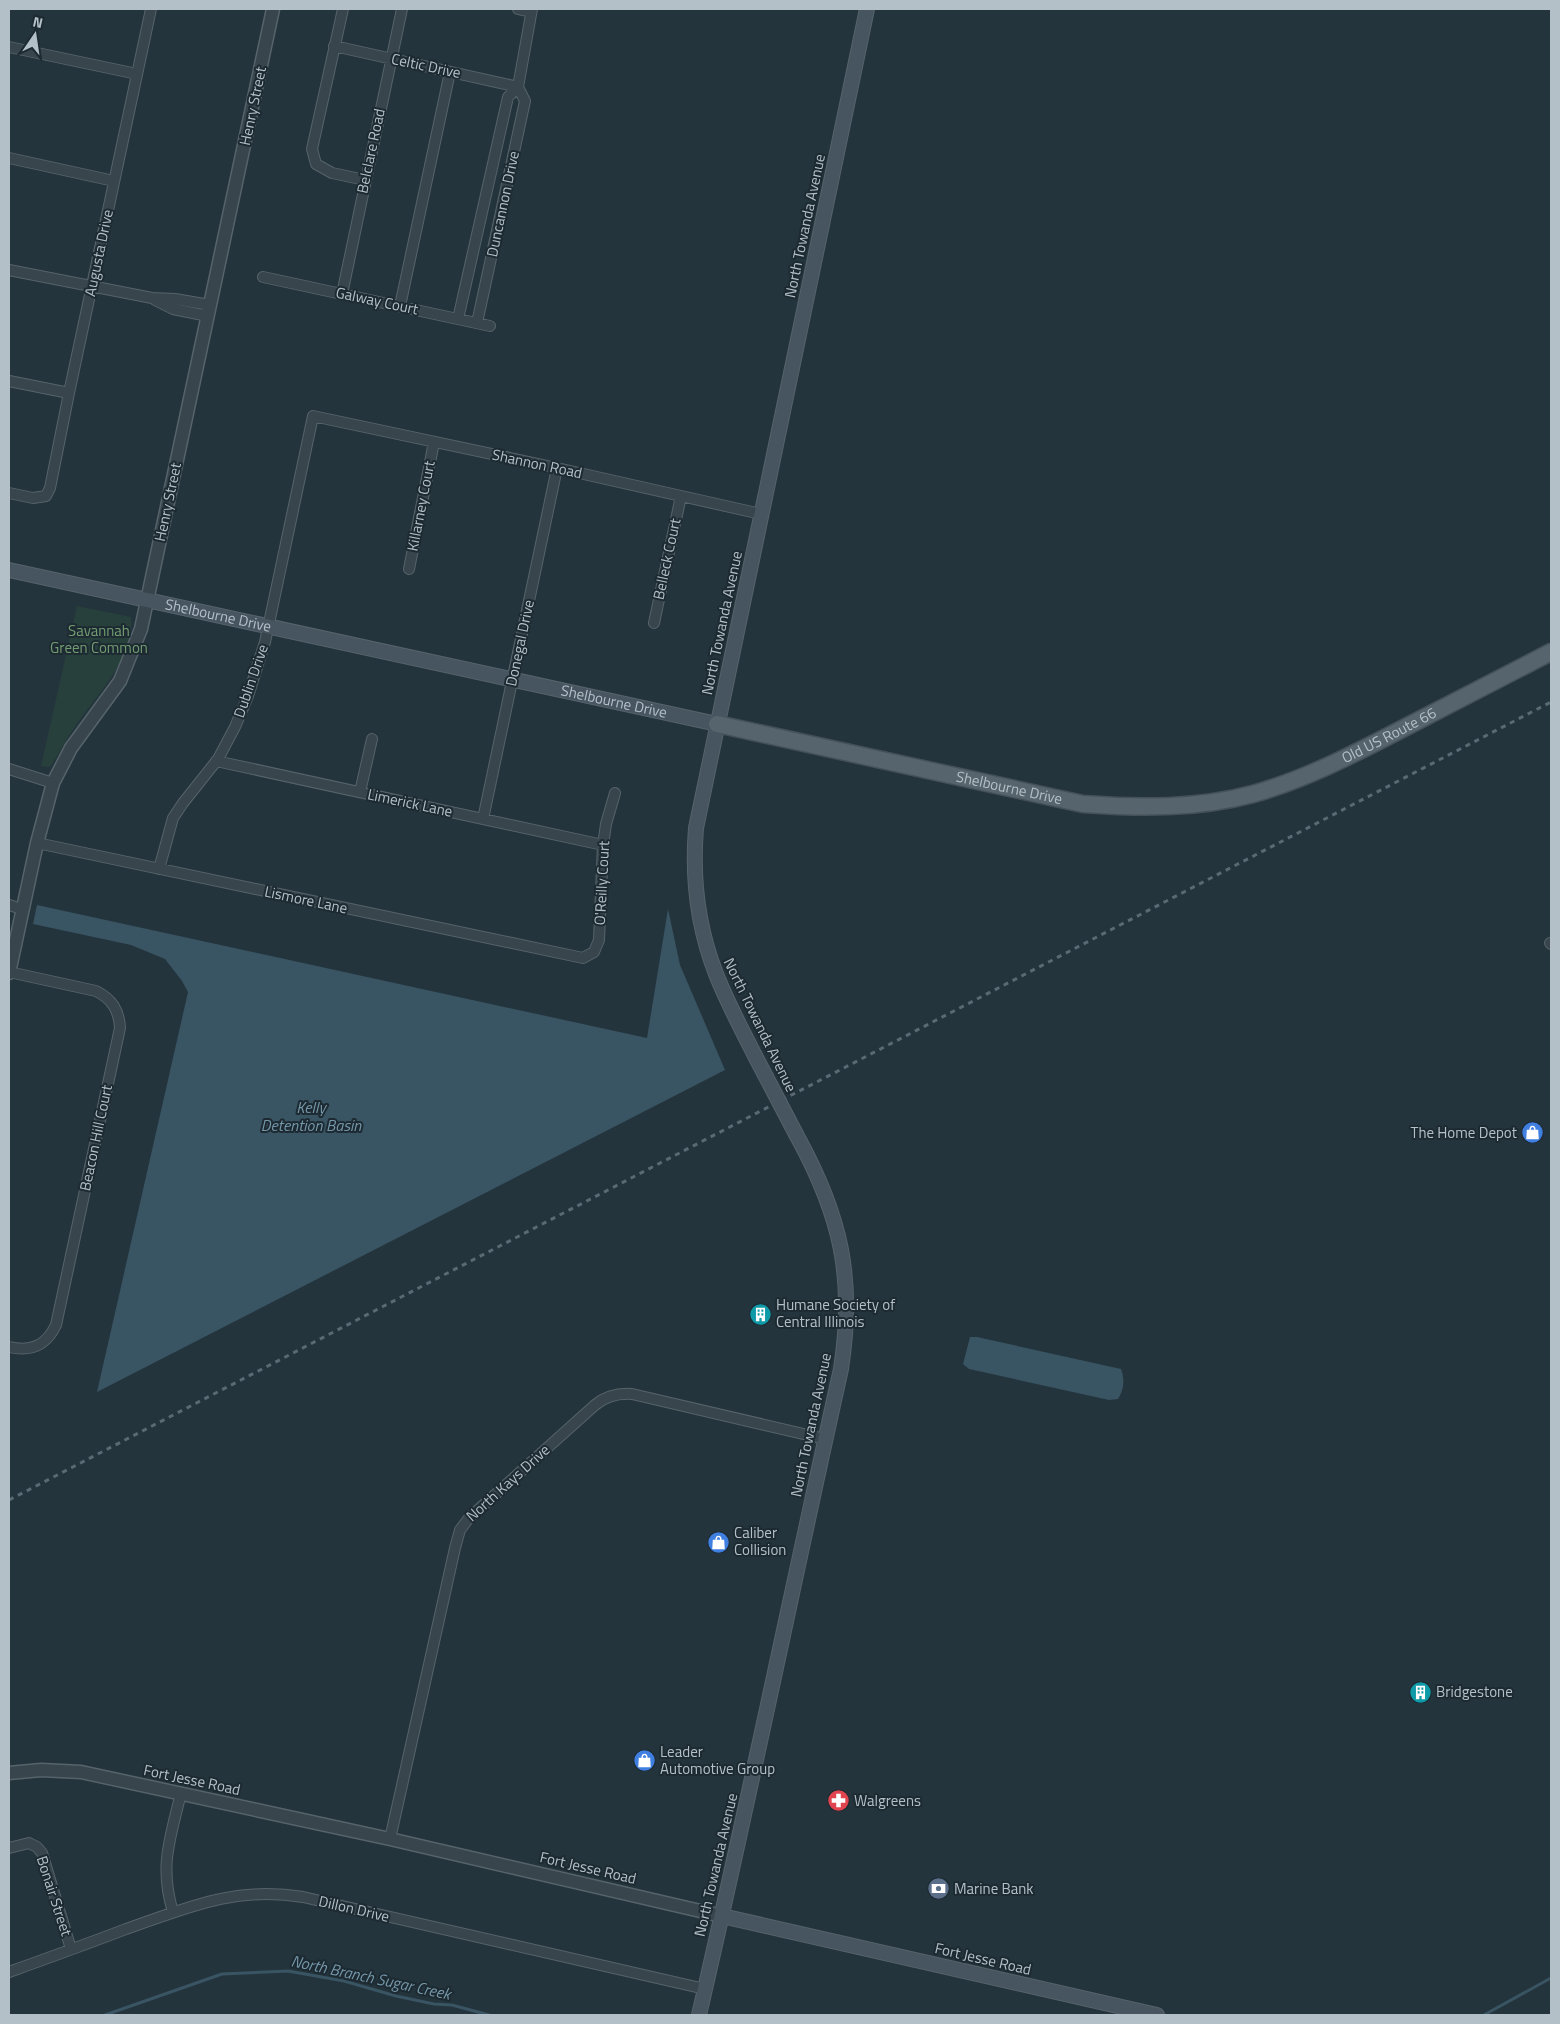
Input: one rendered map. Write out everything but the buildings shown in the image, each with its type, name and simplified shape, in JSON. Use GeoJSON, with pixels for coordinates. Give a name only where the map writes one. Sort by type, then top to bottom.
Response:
{"type":"FeatureCollection","features":[{"type":"Feature","properties":{"kind":"main road","name":"North Towanda Avenue"},"geometry":{"type":"LineString","coordinates":[[699,2015],[846,1339],[846,1288],[843,1254],[837,1225],[814,1167],[754,1054],[716,974],[704,937],[697,898],[694,855],[696,828],[867,9]]}},
{"type":"Feature","properties":{"kind":"main road","name":"Shelbourne Drive"},"geometry":{"type":"LineString","coordinates":[[9,570],[1083,804],[1134,808],[1180,806],[1220,801]]}},
{"type":"Feature","properties":{"kind":"main road","name":"Old US Route 66"},"geometry":{"type":"LineString","coordinates":[[1220,801],[1288,783],[1329,766],[1551,652]]}},
{"type":"Feature","properties":{"kind":"main road","name":"Fort Jesse Road"},"geometry":{"type":"LineString","coordinates":[[722,1916],[1157,2015]]}},
{"type":"Feature","properties":{"kind":"street","name":"Augusta Drive"},"geometry":{"type":"LineString","coordinates":[[9,493],[33,498],[46,496],[50,488],[68,394],[151,9]]}},
{"type":"Feature","properties":{"kind":"street","name":"Henry Street"},"geometry":{"type":"LineString","coordinates":[[9,973],[37,843],[53,782],[71,748],[120,681],[138,637],[148,600],[273,9]]}},
{"type":"Feature","properties":{"kind":"street"},"geometry":{"type":"LineString","coordinates":[[343,9],[312,149],[316,164],[332,173],[366,180]]}},
{"type":"Feature","properties":{"kind":"street","name":"Belclare Road"},"geometry":{"type":"LineString","coordinates":[[342,294],[402,9]]}},
{"type":"Feature","properties":{"kind":"street"},"geometry":{"type":"LineString","coordinates":[[518,9],[532,10]]}},
{"type":"Feature","properties":{"kind":"street","name":"Duncannon Drive"},"geometry":{"type":"LineString","coordinates":[[458,318],[508,97],[518,87],[532,10]]}},
{"type":"Feature","properties":{"kind":"street","name":"Celtic Drive"},"geometry":{"type":"LineString","coordinates":[[334,46],[518,87]]}},
{"type":"Feature","properties":{"kind":"street"},"geometry":{"type":"LineString","coordinates":[[9,47],[137,74]]}},
{"type":"Feature","properties":{"kind":"street"},"geometry":{"type":"LineString","coordinates":[[400,306],[450,72]]}},
{"type":"Feature","properties":{"kind":"street","name":"Duncannon Drive"},"geometry":{"type":"LineString","coordinates":[[478,323],[525,101],[518,87]]}},
{"type":"Feature","properties":{"kind":"street"},"geometry":{"type":"LineString","coordinates":[[9,158],[114,181]]}},
{"type":"Feature","properties":{"kind":"street"},"geometry":{"type":"LineString","coordinates":[[9,270],[152,298],[173,309],[209,311]]}},
{"type":"Feature","properties":{"kind":"street","name":"Galway Court"},"geometry":{"type":"LineString","coordinates":[[264,277],[490,326]]}},
{"type":"Feature","properties":{"kind":"street"},"geometry":{"type":"LineString","coordinates":[[9,381],[68,394]]}},
{"type":"Feature","properties":{"kind":"street","name":"Shannon Road"},"geometry":{"type":"LineString","coordinates":[[313,416],[761,514]]}},
{"type":"Feature","properties":{"kind":"street","name":"Dublin Drive"},"geometry":{"type":"LineString","coordinates":[[159,869],[173,818],[216,762],[235,727],[248,696],[268,627],[313,416]]}},
{"type":"Feature","properties":{"kind":"street","name":"Killarney Court"},"geometry":{"type":"LineString","coordinates":[[409,569],[434,442]]}},
{"type":"Feature","properties":{"kind":"street","name":"Donegal Drive"},"geometry":{"type":"LineString","coordinates":[[483,819],[557,468]]}},
{"type":"Feature","properties":{"kind":"street","name":"Belleck Court"},"geometry":{"type":"LineString","coordinates":[[654,622],[681,496]]}},
{"type":"Feature","properties":{"kind":"street"},"geometry":{"type":"LineString","coordinates":[[360,792],[372,739]]}},
{"type":"Feature","properties":{"kind":"street","name":"Limerick Lane"},"geometry":{"type":"LineString","coordinates":[[216,762],[603,845]]}},
{"type":"Feature","properties":{"kind":"street"},"geometry":{"type":"LineString","coordinates":[[9,769],[53,782]]}},
{"type":"Feature","properties":{"kind":"street","name":"O'Reilly Court"},"geometry":{"type":"LineString","coordinates":[[576,958],[589,956],[598,946],[603,845],[606,824],[615,793]]}},
{"type":"Feature","properties":{"kind":"street","name":"Lismore Lane"},"geometry":{"type":"LineString","coordinates":[[37,843],[576,958]]}},
{"type":"Feature","properties":{"kind":"street"},"geometry":{"type":"LineString","coordinates":[[9,905],[22,909]]}},
{"type":"Feature","properties":{"kind":"street","name":"Beacon Hill Court"},"geometry":{"type":"LineString","coordinates":[[9,973],[104,995],[117,1009],[120,1028],[56,1325],[52,1334],[39,1346],[20,1350],[9,1347]]}},
{"type":"Feature","properties":{"kind":"street","name":"North Kays Drive"},"geometry":{"type":"LineString","coordinates":[[390,1839],[455,1548],[460,1530],[469,1518],[595,1405],[607,1397],[616,1395],[632,1394],[825,1439]]}},
{"type":"Feature","properties":{"kind":"street","name":"Fort Jesse Road"},"geometry":{"type":"LineString","coordinates":[[9,1774],[41,1770],[81,1772],[390,1839],[722,1916]]}},
{"type":"Feature","properties":{"kind":"street"},"geometry":{"type":"LineString","coordinates":[[173,1912],[168,1895],[166,1860],[181,1793]]}},
{"type":"Feature","properties":{"kind":"street","name":"Bonair Street"},"geometry":{"type":"LineString","coordinates":[[9,1848],[29,1843],[35,1845],[42,1853],[71,1950]]}},
{"type":"Feature","properties":{"kind":"street","name":"Dillon Drive"},"geometry":{"type":"LineString","coordinates":[[9,1972],[173,1912],[215,1899],[263,1893],[284,1894],[705,1989]]}},
{"type":"Feature","properties":{"kind":"green space","name":"Savannah Green Common"},"geometry":{"type":"Polygon","coordinates":[[[77,606],[131,617],[127,646],[114,673],[75,727],[50,767],[41,766],[77,606]]]}},
{"type":"Feature","properties":{"kind":"water","name":"Kelly Detention Basin"},"geometry":{"type":"Polygon","coordinates":[[[37,905],[647,1038],[668,909],[680,965],[725,1070],[97,1392],[188,992],[165,959],[131,945],[33,924],[37,905]]]}},
{"type":"Feature","properties":{"kind":"water"},"geometry":{"type":"Polygon","coordinates":[[[970,1337],[1121,1369],[1123,1377],[1122,1392],[1118,1399],[1109,1400],[969,1369],[963,1364],[970,1337]]]}},
{"type":"Feature","properties":{"kind":"waterway","name":"North Branch Sugar Creek"},"geometry":{"type":"LineString","coordinates":[[105,2015],[222,1974],[288,1971],[344,1981],[396,1996],[434,2004],[452,2005],[489,2015]]}},
{"type":"Feature","properties":{"kind":"waterway","name":"North Branch Sugar Creek"},"geometry":{"type":"LineString","coordinates":[[1484,2015],[1551,1978]]}},
{"type":"Feature","properties":{"kind":"railway"},"geometry":{"type":"LineString","coordinates":[[9,1500],[1551,702]]}},
{"type":"Feature","properties":{"kind":"place","name":"The Home Depot"},"geometry":{"type":"Point","coordinates":[1533,1133]}},
{"type":"Feature","properties":{"kind":"place","name":"Humane Society of Central Illinois"},"geometry":{"type":"Point","coordinates":[760,1314]}},
{"type":"Feature","properties":{"kind":"place","name":"Caliber Collision"},"geometry":{"type":"Point","coordinates":[718,1542]}},
{"type":"Feature","properties":{"kind":"place","name":"Bridgestone"},"geometry":{"type":"Point","coordinates":[1420,1692]}},
{"type":"Feature","properties":{"kind":"place","name":"Leader Automotive Group"},"geometry":{"type":"Point","coordinates":[644,1761]}},
{"type":"Feature","properties":{"kind":"place","name":"Walgreens"},"geometry":{"type":"Point","coordinates":[838,1801]}},
{"type":"Feature","properties":{"kind":"place","name":"Marine Bank"},"geometry":{"type":"Point","coordinates":[938,1889]}}]}
